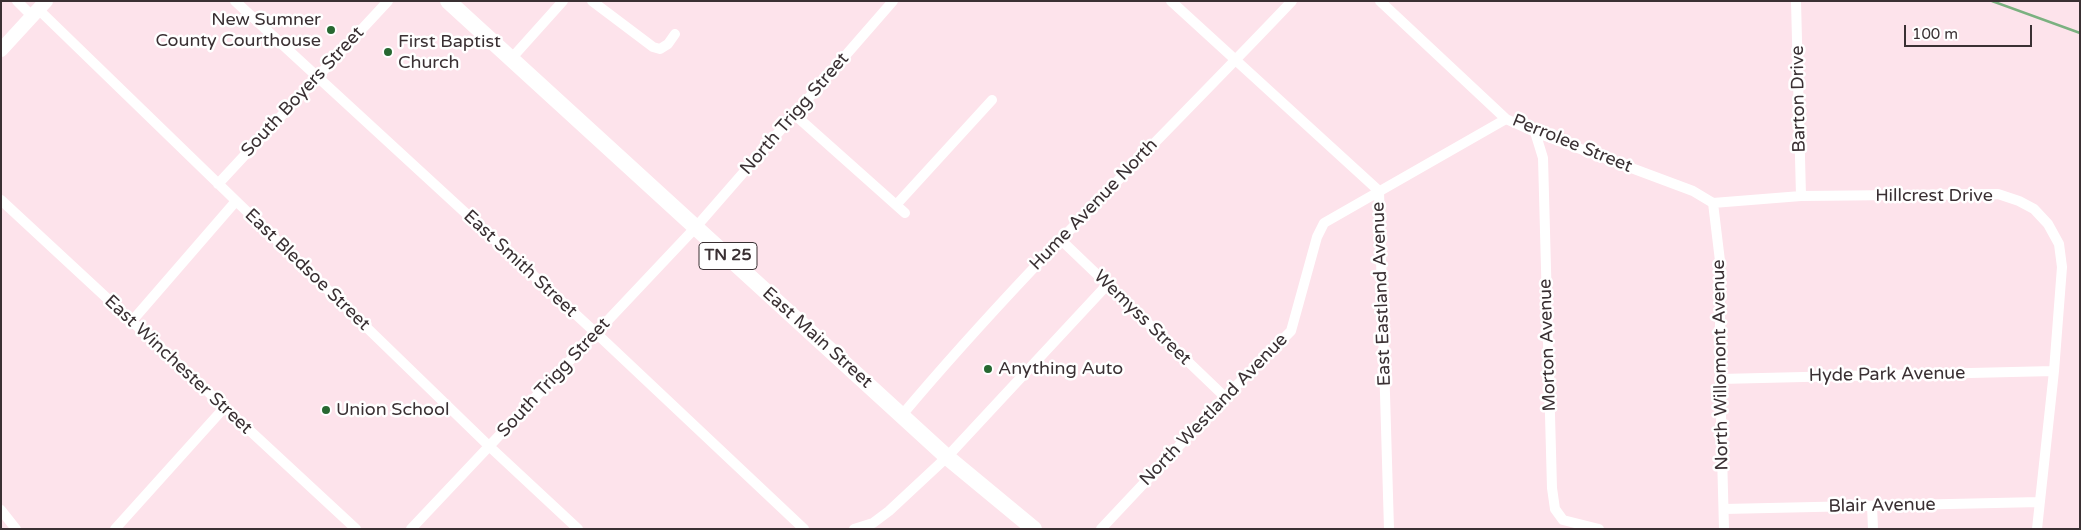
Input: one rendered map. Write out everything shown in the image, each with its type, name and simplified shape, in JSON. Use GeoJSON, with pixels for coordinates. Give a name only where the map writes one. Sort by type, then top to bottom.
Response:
{"type":"FeatureCollection","features":[{"type":"Feature","properties":{"kind":"main road","name":"East Main Street"},"geometry":{"type":"LineString","coordinates":[[448,1],[510,60],[947,457],[1034,529]]}},
{"type":"Feature","properties":{"kind":"main road"},"geometry":{"type":"LineString","coordinates":[[1,50],[39,9]]}},
{"type":"Feature","properties":{"kind":"street","name":"East Bledsoe Street"},"geometry":{"type":"LineString","coordinates":[[17,1],[39,9],[490,447],[578,529]]}},
{"type":"Feature","properties":{"kind":"street","name":"East Smith Street"},"geometry":{"type":"LineString","coordinates":[[235,1],[596,333],[804,529]]}},
{"type":"Feature","properties":{"kind":"street","name":"South Boyers Street"},"geometry":{"type":"LineString","coordinates":[[218,184],[388,1]]}},
{"type":"Feature","properties":{"kind":"street"},"geometry":{"type":"LineString","coordinates":[[510,60],[562,1]]}},
{"type":"Feature","properties":{"kind":"street"},"geometry":{"type":"LineString","coordinates":[[592,1],[653,47],[660,49],[668,44],[675,34]]}},
{"type":"Feature","properties":{"kind":"street","name":"North Trigg Street"},"geometry":{"type":"LineString","coordinates":[[696,227],[893,1]]}},
{"type":"Feature","properties":{"kind":"street","name":"East Eastland Avenue"},"geometry":{"type":"LineString","coordinates":[[1171,1],[1379,191],[1389,529]]}},
{"type":"Feature","properties":{"kind":"street","name":"Hume Avenue North"},"geometry":{"type":"LineString","coordinates":[[902,415],[954,353],[1060,239],[1292,1]]}},
{"type":"Feature","properties":{"kind":"street","name":"Perrolee Street"},"geometry":{"type":"LineString","coordinates":[[1380,1],[1506,119],[1535,132],[1693,191],[1713,202]]}},
{"type":"Feature","properties":{"kind":"street","name":"Barton Drive"},"geometry":{"type":"LineString","coordinates":[[1796,1],[1801,196]]}},
{"type":"Feature","properties":{"kind":"street"},"geometry":{"type":"LineString","coordinates":[[896,204],[992,100]]}},
{"type":"Feature","properties":{"kind":"street"},"geometry":{"type":"LineString","coordinates":[[795,115],[905,213]]}},
{"type":"Feature","properties":{"kind":"street","name":"North Westland Avenue"},"geometry":{"type":"LineString","coordinates":[[1101,529],[1225,397],[1291,331],[1317,237],[1324,223],[1506,119]]}},
{"type":"Feature","properties":{"kind":"street","name":"Morton Avenue"},"geometry":{"type":"LineString","coordinates":[[1535,132],[1543,158],[1552,488],[1555,509],[1563,520],[1599,529]]}},
{"type":"Feature","properties":{"kind":"street","name":"Hillcrest Drive"},"geometry":{"type":"LineString","coordinates":[[1713,202],[1801,196],[1998,194],[2020,201],[2034,209],[2048,224],[2059,244],[2062,267],[2054,371],[2037,529]]}},
{"type":"Feature","properties":{"kind":"street","name":"East Winchester Street"},"geometry":{"type":"LineString","coordinates":[[1,200],[356,529]]}},
{"type":"Feature","properties":{"kind":"street"},"geometry":{"type":"LineString","coordinates":[[132,322],[236,201]]}},
{"type":"Feature","properties":{"kind":"street","name":"North Willomont Avenue"},"geometry":{"type":"LineString","coordinates":[[1713,202],[1720,262],[1720,379],[1724,529]]}},
{"type":"Feature","properties":{"kind":"street","name":"South Trigg Street"},"geometry":{"type":"LineString","coordinates":[[411,529],[696,227]]}},
{"type":"Feature","properties":{"kind":"street","name":"Wemyss Street"},"geometry":{"type":"LineString","coordinates":[[1060,239],[1225,397]]}},
{"type":"Feature","properties":{"kind":"street"},"geometry":{"type":"LineString","coordinates":[[854,529],[875,526],[947,457],[1107,285]]}},
{"type":"Feature","properties":{"kind":"street","name":"Hyde Park Avenue"},"geometry":{"type":"LineString","coordinates":[[1720,379],[2054,371]]}},
{"type":"Feature","properties":{"kind":"street"},"geometry":{"type":"LineString","coordinates":[[115,529],[224,408]]}},
{"type":"Feature","properties":{"kind":"street","name":"Blair Avenue"},"geometry":{"type":"LineString","coordinates":[[1724,509],[2040,502]]}},
{"type":"Feature","properties":{"kind":"street"},"geometry":{"type":"LineString","coordinates":[[1872,506],[1873,529]]}},
{"type":"Feature","properties":{"kind":"street"},"geometry":{"type":"LineString","coordinates":[[1,510],[16,529]]}},
{"type":"Feature","properties":{"kind":"waterway"},"geometry":{"type":"LineString","coordinates":[[1992,1],[2080,33]]}},
{"type":"Feature","properties":{"kind":"place","name":"New Sumner County Courthouse"},"geometry":{"type":"Point","coordinates":[331,30]}},
{"type":"Feature","properties":{"kind":"place","name":"First Baptist Church"},"geometry":{"type":"Point","coordinates":[388,52]}},
{"type":"Feature","properties":{"kind":"place","name":"Anything Auto"},"geometry":{"type":"Point","coordinates":[988,369]}},
{"type":"Feature","properties":{"kind":"place","name":"Union School"},"geometry":{"type":"Point","coordinates":[326,410]}}]}
